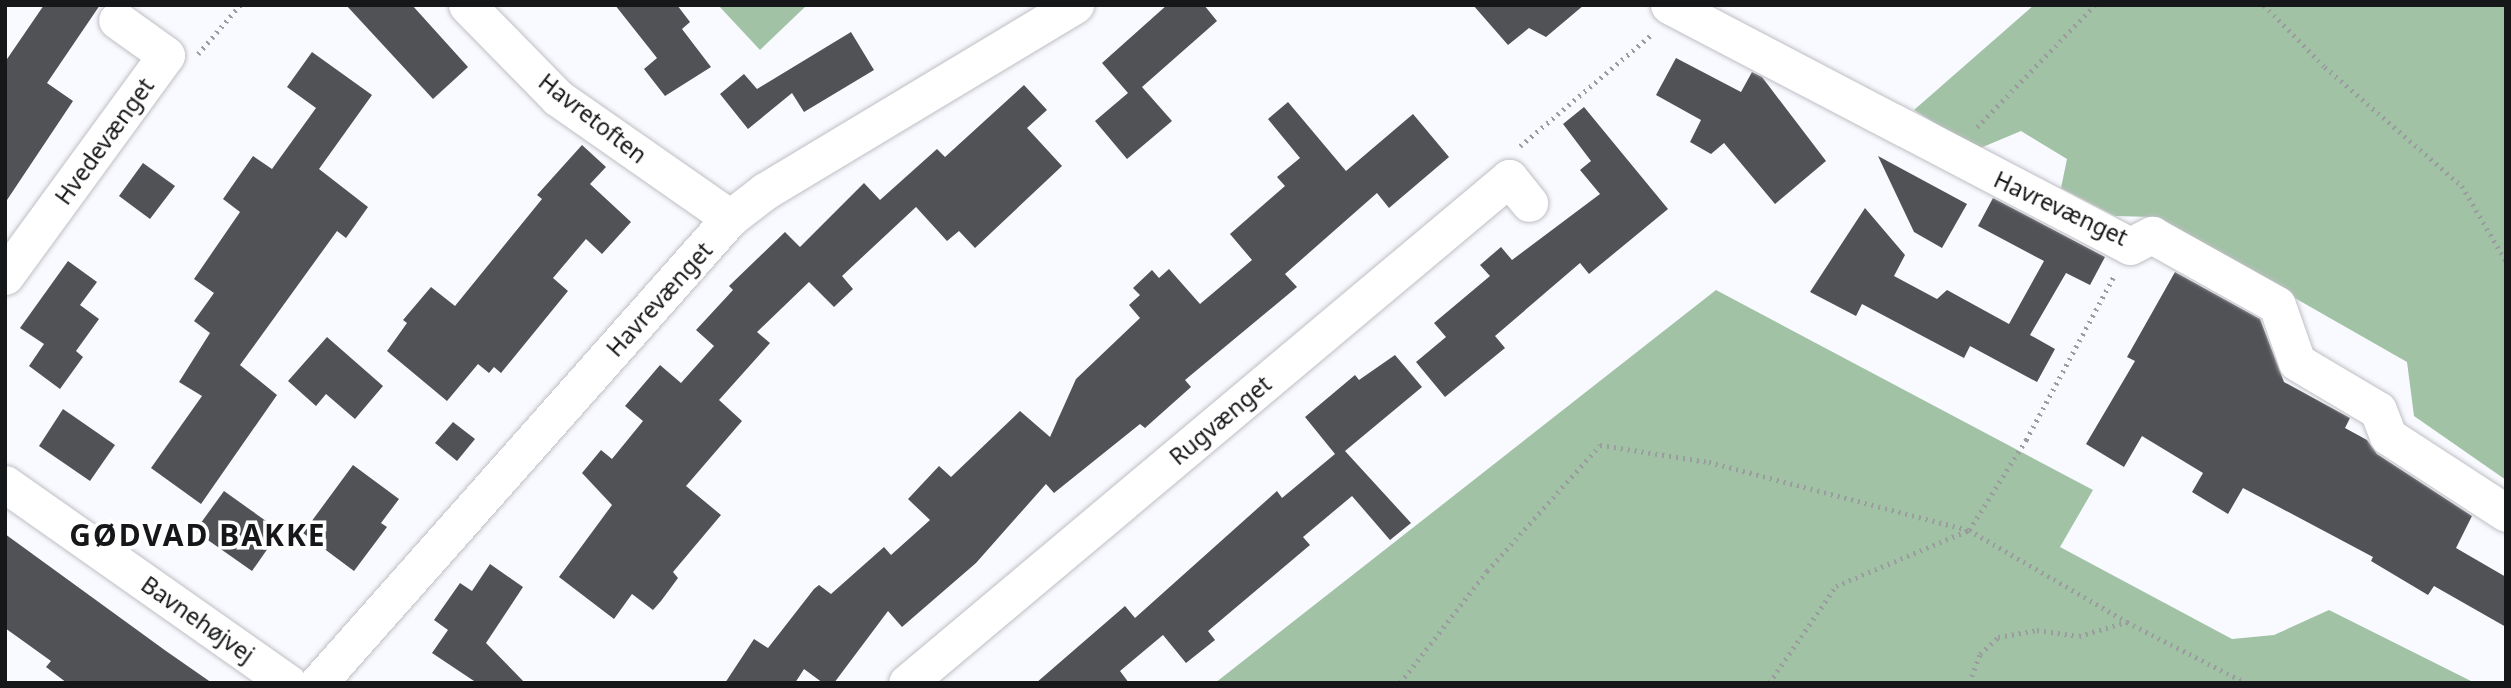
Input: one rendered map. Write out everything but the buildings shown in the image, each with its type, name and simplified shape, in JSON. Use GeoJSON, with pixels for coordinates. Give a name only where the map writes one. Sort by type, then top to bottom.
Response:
{"type":"FeatureCollection","features":[{"type":"Feature","properties":{"kind":"street","name":"Havretoften"},"geometry":{"type":"LineString","coordinates":[[467,5],[558,98],[730,218]]}},
{"type":"Feature","properties":{"kind":"street","name":"Havrevænget"},"geometry":{"type":"LineString","coordinates":[[318,683],[730,218],[765,191],[1075,5]]}},
{"type":"Feature","properties":{"kind":"street","name":"Havrevænget"},"geometry":{"type":"LineString","coordinates":[[1674,8],[2130,246],[2152,235],[2277,305],[2297,362],[2378,410],[2388,436],[2506,513]]}},
{"type":"Feature","properties":{"kind":"street","name":"Hvedevænget"},"geometry":{"type":"LineString","coordinates":[[5,276],[166,55],[117,20]]}},
{"type":"Feature","properties":{"kind":"street","name":"Rugvænget"},"geometry":{"type":"LineString","coordinates":[[907,683],[1519,190]]}},
{"type":"Feature","properties":{"kind":"street","name":"Bavnehøjvej"},"geometry":{"type":"LineString","coordinates":[[5,484],[288,683]]}},
{"type":"Feature","properties":{"kind":"path"},"geometry":{"type":"LineString","coordinates":[[198,54],[240,5]]}},
{"type":"Feature","properties":{"kind":"path"},"geometry":{"type":"LineString","coordinates":[[1947,152],[2039,67],[2066,30],[2095,5]]}},
{"type":"Feature","properties":{"kind":"path"},"geometry":{"type":"LineString","coordinates":[[2264,5],[2325,67],[2462,186],[2506,261]]}},
{"type":"Feature","properties":{"kind":"path"},"geometry":{"type":"LineString","coordinates":[[1519,190],[1513,152],[1674,8]]}},
{"type":"Feature","properties":{"kind":"path"},"geometry":{"type":"LineString","coordinates":[[1769,683],[1836,586],[1969,530],[2026,440],[2130,246]]}},
{"type":"Feature","properties":{"kind":"path"},"geometry":{"type":"LineString","coordinates":[[1400,683],[1486,571],[1600,445],[1709,461],[1969,530],[2127,622],[2246,683]]}},
{"type":"Feature","properties":{"kind":"path"},"geometry":{"type":"LineString","coordinates":[[1969,683],[1980,654],[1998,637],[2037,630],[2079,636],[2127,622]]}},
{"type":"Feature","properties":{"kind":"green space"},"geometry":{"type":"Polygon","coordinates":[[[718,5],[807,5],[760,50],[718,5]]]}},
{"type":"Feature","properties":{"kind":"green space"},"geometry":{"type":"Polygon","coordinates":[[[2034,5],[2506,5],[2506,480],[2414,416],[2407,362],[2153,217],[2115,216],[2061,188],[2067,159],[2021,131],[1978,149],[1914,110],[2034,5]]]}},
{"type":"Feature","properties":{"kind":"green space"},"geometry":{"type":"Polygon","coordinates":[[[1716,290],[2093,490],[2060,547],[2232,639],[2274,635],[2329,610],[2475,683],[1215,683],[1716,290]]]}},
{"type":"Feature","properties":{"kind":"district","name":"GØDVAD BAKKE"},"geometry":{"type":"Point","coordinates":[198,535]}}]}
